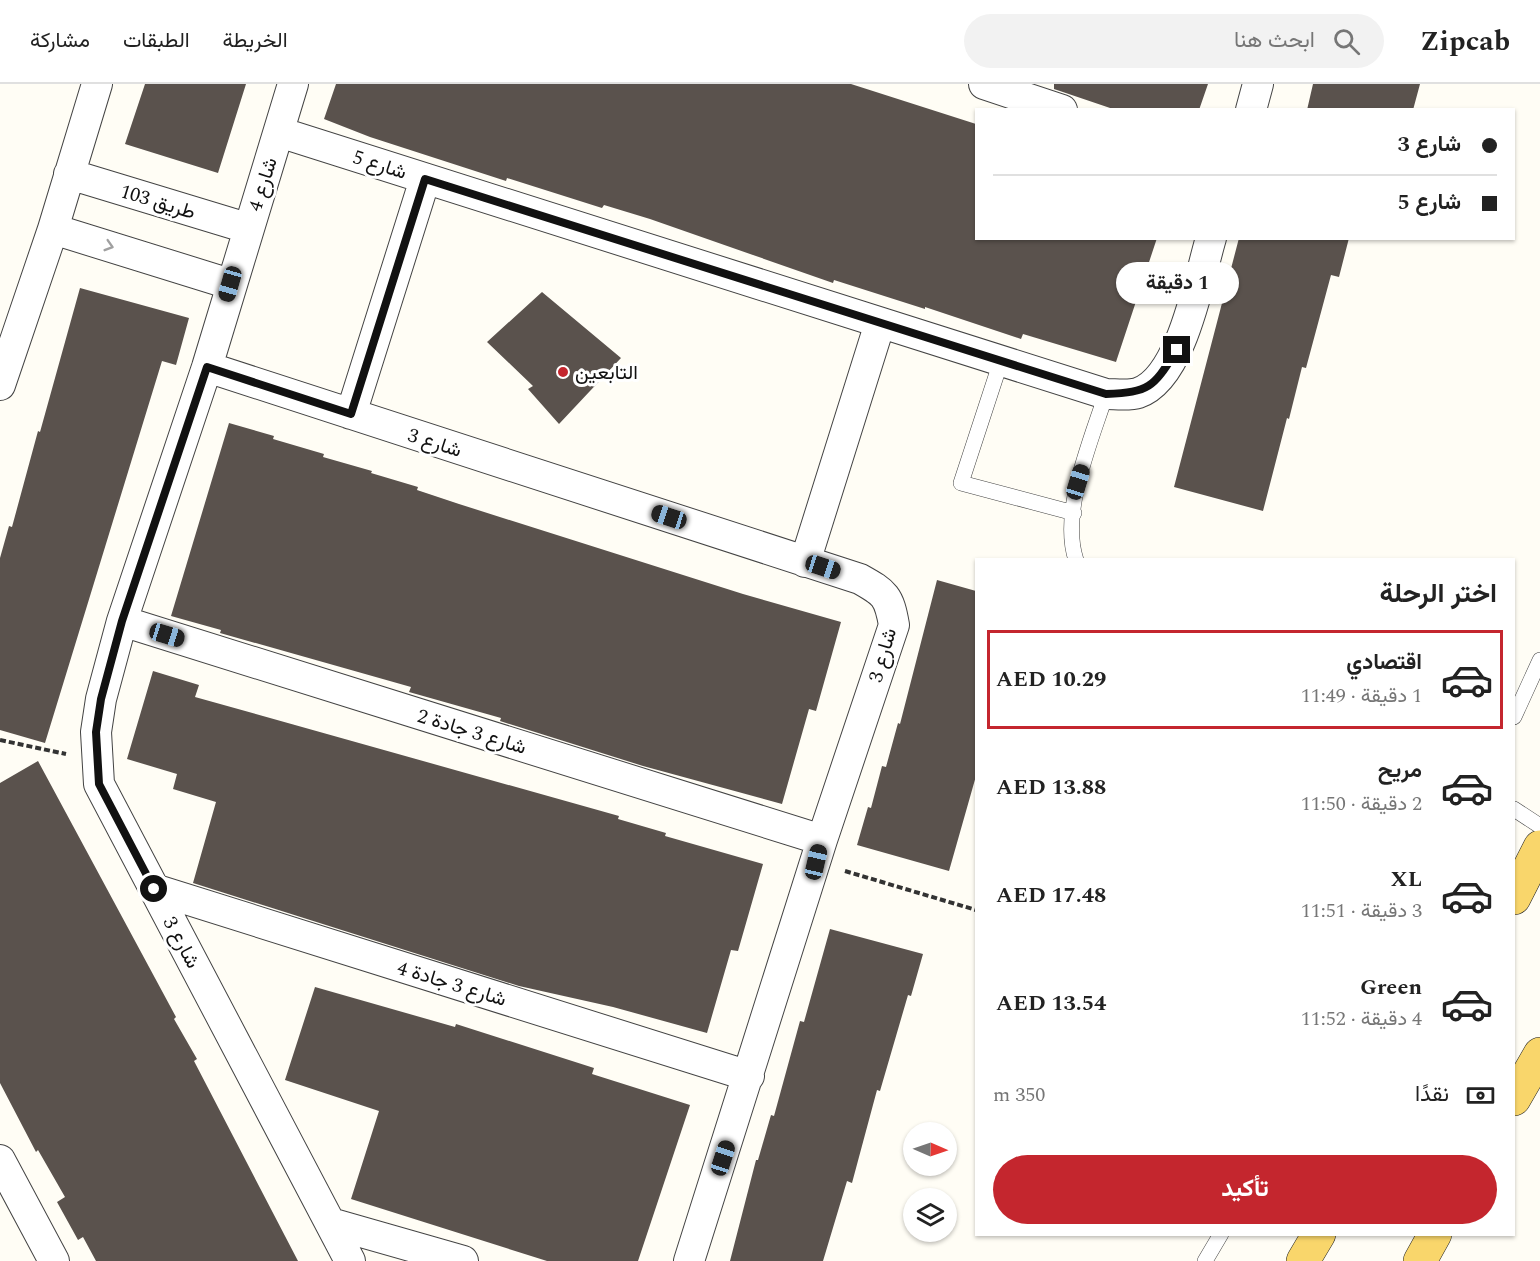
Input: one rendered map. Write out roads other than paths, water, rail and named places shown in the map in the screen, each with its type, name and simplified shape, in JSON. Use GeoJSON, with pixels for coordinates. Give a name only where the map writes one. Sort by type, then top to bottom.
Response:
{"type":"FeatureCollection","features":[{"type":"Feature","properties":{"kind":"main road"},"geometry":{"type":"LineString","coordinates":[[1515,896],[1540,847]]}},
{"type":"Feature","properties":{"kind":"main road"},"geometry":{"type":"LineString","coordinates":[[1515,1098],[1540,1054]]}},
{"type":"Feature","properties":{"kind":"main road"},"geometry":{"type":"LineString","coordinates":[[1304,1261],[1318,1236]]}},
{"type":"Feature","properties":{"kind":"main road"},"geometry":{"type":"LineString","coordinates":[[1420,1261],[1434,1236]]}},
{"type":"Feature","properties":{"kind":"street"},"geometry":{"type":"LineString","coordinates":[[0,385],[53,229],[97,84]]}},
{"type":"Feature","properties":{"kind":"street","name":"شارع 4"},"geometry":{"type":"LineString","coordinates":[[230,284],[293,84]]}},
{"type":"Feature","properties":{"kind":"street"},"geometry":{"type":"LineString","coordinates":[[984,84],[1056,108]]}},
{"type":"Feature","properties":{"kind":"street"},"geometry":{"type":"LineString","coordinates":[[1252,108],[1258,84]]}},
{"type":"Feature","properties":{"kind":"street","name":"شارع 5"},"geometry":{"type":"LineString","coordinates":[[279,132],[1106,394],[1138,393],[1158,380],[1177,350],[1210,240]]}},
{"type":"Feature","properties":{"kind":"street","name":"طريق 103"},"geometry":{"type":"LineString","coordinates":[[69,174],[247,228]]}},
{"type":"Feature","properties":{"kind":"street"},"geometry":{"type":"LineString","coordinates":[[351,414],[425,179]]}},
{"type":"Feature","properties":{"kind":"street"},"geometry":{"type":"LineString","coordinates":[[53,229],[230,284]]}},
{"type":"Feature","properties":{"kind":"street","name":"شارع 3"},"geometry":{"type":"LineString","coordinates":[[230,284],[207,367],[122,621],[101,699],[96,760],[99,784],[350,1261]]}},
{"type":"Feature","properties":{"kind":"street"},"geometry":{"type":"LineString","coordinates":[[805,562],[880,323]]}},
{"type":"Feature","properties":{"kind":"street","name":"شارع 3"},"geometry":{"type":"LineString","coordinates":[[207,367],[860,579],[883,592],[891,603],[894,626],[819,851],[689,1261]]}},
{"type":"Feature","properties":{"kind":"street","name":"شارع 3 جادة 2"},"geometry":{"type":"LineString","coordinates":[[122,621],[819,851]]}},
{"type":"Feature","properties":{"kind":"street","name":"شارع 3 جادة 4"},"geometry":{"type":"LineString","coordinates":[[154,889],[749,1076]]}},
{"type":"Feature","properties":{"kind":"street"},"geometry":{"type":"LineString","coordinates":[[0,1160],[54,1261]]}},
{"type":"Feature","properties":{"kind":"street"},"geometry":{"type":"LineString","coordinates":[[330,1223],[463,1261]]}},
{"type":"Feature","properties":{"kind":"lane"},"geometry":{"type":"LineString","coordinates":[[1001,361],[961,483],[1074,513]]}},
{"type":"Feature","properties":{"kind":"lane"},"geometry":{"type":"LineString","coordinates":[[1075,558],[1070,543],[1078,482],[1106,394]]}},
{"type":"Feature","properties":{"kind":"lane"},"geometry":{"type":"LineString","coordinates":[[1515,715],[1540,660]]}},
{"type":"Feature","properties":{"kind":"lane"},"geometry":{"type":"LineString","coordinates":[[1515,679],[1529,684]]}},
{"type":"Feature","properties":{"kind":"lane"},"geometry":{"type":"LineString","coordinates":[[1515,810],[1540,826]]}},
{"type":"Feature","properties":{"kind":"lane"},"geometry":{"type":"LineString","coordinates":[[1205,1261],[1220,1236]]}},
{"type":"Feature","properties":{"kind":"place","name":"التابعين"},"geometry":{"type":"Point","coordinates":[563,372]}}]}
